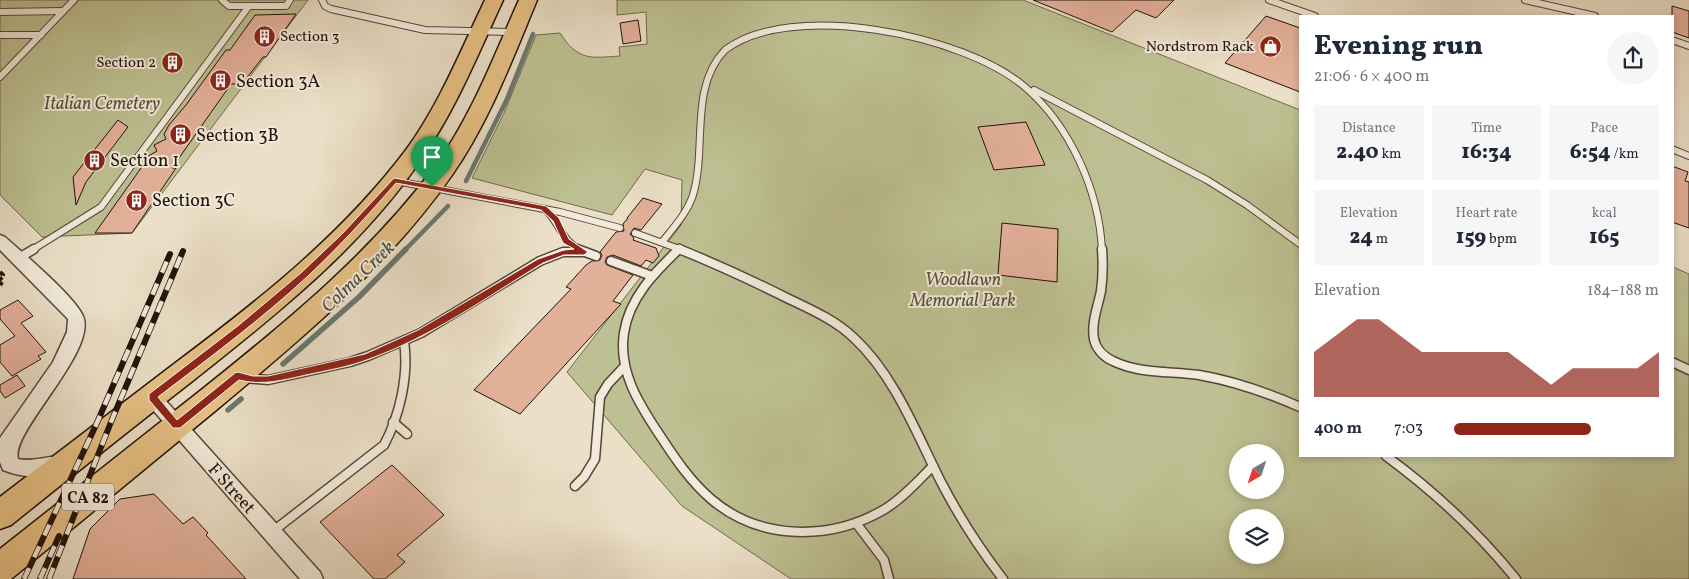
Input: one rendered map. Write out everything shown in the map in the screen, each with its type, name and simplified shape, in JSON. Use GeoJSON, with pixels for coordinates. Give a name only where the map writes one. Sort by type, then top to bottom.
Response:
{"type":"FeatureCollection","features":[{"type":"Feature","properties":{"kind":"main road","name":"CA 82"},"geometry":{"type":"LineString","coordinates":[[0,515],[247,323],[304,274],[345,235],[394,180],[436,119],[494,0]]}},
{"type":"Feature","properties":{"kind":"main road","name":"CA 82"},"geometry":{"type":"LineString","coordinates":[[0,568],[177,426],[307,318],[350,279],[393,234],[432,187],[477,116],[528,0]]}},
{"type":"Feature","properties":{"kind":"street"},"geometry":{"type":"LineString","coordinates":[[0,241],[70,309],[76,320],[74,334],[58,371],[41,398],[0,452]]}},
{"type":"Feature","properties":{"kind":"street","name":"F Street"},"geometry":{"type":"LineString","coordinates":[[152,397],[313,579]]}},
{"type":"Feature","properties":{"kind":"street"},"geometry":{"type":"LineString","coordinates":[[14,433],[7,453],[10,464],[30,470],[48,468],[70,460]]}},
{"type":"Feature","properties":{"kind":"lane"},"geometry":{"type":"LineString","coordinates":[[0,77],[74,0]]}},
{"type":"Feature","properties":{"kind":"lane"},"geometry":{"type":"LineString","coordinates":[[222,0],[230,6],[286,6],[290,0]]}},
{"type":"Feature","properties":{"kind":"lane"},"geometry":{"type":"LineString","coordinates":[[322,0],[325,6],[331,9],[432,31],[515,32]]}},
{"type":"Feature","properties":{"kind":"lane"},"geometry":{"type":"LineString","coordinates":[[1269,0],[1312,15]]}},
{"type":"Feature","properties":{"kind":"lane"},"geometry":{"type":"LineString","coordinates":[[1525,0],[1591,15]]}},
{"type":"Feature","properties":{"kind":"lane"},"geometry":{"type":"LineString","coordinates":[[19,258],[101,207],[249,6]]}},
{"type":"Feature","properties":{"kind":"lane"},"geometry":{"type":"LineString","coordinates":[[0,12],[63,11]]}},
{"type":"Feature","properties":{"kind":"lane"},"geometry":{"type":"LineString","coordinates":[[815,18],[870,24],[942,41],[980,56],[1017,80],[1096,124],[1207,180],[1247,205],[1299,243]]}},
{"type":"Feature","properties":{"kind":"lane"},"geometry":{"type":"LineString","coordinates":[[662,242],[686,211],[693,196],[700,163],[702,99],[707,80],[718,60],[730,45],[748,34],[766,25],[795,19]]}},
{"type":"Feature","properties":{"kind":"lane"},"geometry":{"type":"LineString","coordinates":[[0,35],[41,35]]}},
{"type":"Feature","properties":{"kind":"lane"},"geometry":{"type":"LineString","coordinates":[[1674,41],[1689,46]]}},
{"type":"Feature","properties":{"kind":"lane"},"geometry":{"type":"LineString","coordinates":[[1017,80],[1043,103],[1058,122],[1079,159],[1090,188],[1101,236],[1103,273],[1094,341],[1102,355],[1119,364],[1220,380],[1265,393],[1299,408]]}},
{"type":"Feature","properties":{"kind":"lane"},"geometry":{"type":"LineString","coordinates":[[1674,150],[1689,156]]}},
{"type":"Feature","properties":{"kind":"lane"},"geometry":{"type":"LineString","coordinates":[[394,180],[544,208],[590,218],[620,228]]}},
{"type":"Feature","properties":{"kind":"lane"},"geometry":{"type":"LineString","coordinates":[[544,208],[556,220],[566,241],[584,252],[596,256]]}},
{"type":"Feature","properties":{"kind":"lane"},"geometry":{"type":"LineString","coordinates":[[634,233],[680,248],[761,285],[834,322],[863,346],[892,388],[965,523],[1003,579]]}},
{"type":"Feature","properties":{"kind":"lane"},"geometry":{"type":"LineString","coordinates":[[680,248],[652,276],[636,299],[626,322],[622,350],[624,367],[634,394],[664,442],[692,479],[720,507],[751,523],[785,532],[821,532],[856,523],[885,509],[933,466]]}},
{"type":"Feature","properties":{"kind":"lane"},"geometry":{"type":"LineString","coordinates":[[238,376],[253,380],[268,380],[350,362],[404,341],[436,324],[540,261],[564,252],[584,252]]}},
{"type":"Feature","properties":{"kind":"lane"},"geometry":{"type":"LineString","coordinates":[[611,261],[652,276]]}},
{"type":"Feature","properties":{"kind":"lane"},"geometry":{"type":"LineString","coordinates":[[272,532],[377,451],[388,438],[394,422],[406,363],[404,341]]}},
{"type":"Feature","properties":{"kind":"lane"},"geometry":{"type":"LineString","coordinates":[[1674,363],[1689,370]]}},
{"type":"Feature","properties":{"kind":"lane"},"geometry":{"type":"LineString","coordinates":[[575,486],[584,478],[595,459],[600,397],[608,384],[624,367]]}},
{"type":"Feature","properties":{"kind":"lane"},"geometry":{"type":"LineString","coordinates":[[394,422],[407,434]]}},
{"type":"Feature","properties":{"kind":"lane"},"geometry":{"type":"LineString","coordinates":[[1387,457],[1416,478],[1463,520],[1516,579]]}},
{"type":"Feature","properties":{"kind":"lane"},"geometry":{"type":"LineString","coordinates":[[856,523],[879,552],[887,569],[889,579]]}},
{"type":"Feature","properties":{"kind":"path"},"geometry":{"type":"LineString","coordinates":[[0,272],[3,275],[0,278],[3,281],[0,284]]}},
{"type":"Feature","properties":{"kind":"green space","name":"Italian Cemetery"},"geometry":{"type":"Polygon","coordinates":[[[0,0],[308,0],[132,233],[42,237],[0,195],[0,0]]]}},
{"type":"Feature","properties":{"kind":"green space","name":"Woodlawn Memorial Park"},"geometry":{"type":"Polygon","coordinates":[[[617,0],[1023,0],[1299,110],[1299,457],[1674,457],[1674,267],[1689,274],[1689,579],[791,579],[682,506],[567,372],[681,225],[682,180],[645,169],[612,215],[472,178],[504,113],[536,35],[560,33],[573,49],[586,56],[593,57],[620,56],[619,47],[647,44],[646,12],[617,15],[617,0]]]}},
{"type":"Feature","properties":{"kind":"building"},"geometry":{"type":"Polygon","coordinates":[[[1033,0],[1174,0],[1156,18],[1136,10],[1112,32],[1033,0]]]}},
{"type":"Feature","properties":{"kind":"building"},"geometry":{"type":"Polygon","coordinates":[[[1672,6],[1689,11],[1689,38],[1674,33],[1674,15],[1672,15],[1672,6]]]}},
{"type":"Feature","properties":{"kind":"building"},"geometry":{"type":"Polygon","coordinates":[[[296,14],[266,57],[263,57],[246,79],[239,79],[236,84],[231,84],[172,168],[176,168],[132,233],[95,233],[146,161],[145,158],[157,151],[154,145],[166,139],[164,134],[169,125],[226,50],[230,50],[255,15],[296,14]]]}},
{"type":"Feature","properties":{"kind":"building","name":"Nordstrom Rack"},"geometry":{"type":"Polygon","coordinates":[[[1266,16],[1299,28],[1299,92],[1225,63],[1266,16]]]}},
{"type":"Feature","properties":{"kind":"building"},"geometry":{"type":"Polygon","coordinates":[[[638,20],[641,41],[623,44],[620,23],[638,20]]]}},
{"type":"Feature","properties":{"kind":"building","name":"Section 1"},"geometry":{"type":"Polygon","coordinates":[[[118,120],[128,127],[86,182],[76,205],[73,177],[118,120]]]}},
{"type":"Feature","properties":{"kind":"building"},"geometry":{"type":"Polygon","coordinates":[[[1026,122],[1045,165],[994,170],[978,127],[1026,122]]]}},
{"type":"Feature","properties":{"kind":"building"},"geometry":{"type":"Polygon","coordinates":[[[1674,167],[1688,172],[1685,181],[1689,182],[1689,228],[1674,223],[1674,167]]]}},
{"type":"Feature","properties":{"kind":"building"},"geometry":{"type":"Polygon","coordinates":[[[643,198],[662,204],[641,230],[634,228],[630,234],[634,238],[633,240],[656,248],[659,256],[653,263],[646,260],[641,266],[613,255],[607,257],[605,262],[607,265],[633,275],[613,301],[621,304],[520,414],[474,390],[571,289],[566,287],[586,265],[592,261],[600,260],[602,255],[600,252],[616,232],[624,231],[623,224],[643,198]]]}},
{"type":"Feature","properties":{"kind":"building"},"geometry":{"type":"Polygon","coordinates":[[[1002,223],[1058,229],[1057,282],[998,275],[1002,223]]]}},
{"type":"Feature","properties":{"kind":"building"},"geometry":{"type":"Polygon","coordinates":[[[18,300],[33,316],[21,323],[46,352],[38,356],[41,359],[12,376],[0,362],[0,345],[15,336],[0,319],[0,310],[18,300]]]}},
{"type":"Feature","properties":{"kind":"building"},"geometry":{"type":"Polygon","coordinates":[[[17,375],[25,386],[5,398],[0,391],[0,385],[17,375]]]}},
{"type":"Feature","properties":{"kind":"building"},"geometry":{"type":"Polygon","coordinates":[[[392,465],[444,515],[397,555],[405,562],[385,579],[374,579],[320,522],[392,465]]]}},
{"type":"Feature","properties":{"kind":"building"},"geometry":{"type":"Polygon","coordinates":[[[154,494],[183,524],[193,517],[208,533],[206,535],[246,579],[73,579],[90,529],[120,499],[154,494]]]}},
{"type":"Feature","properties":{"kind":"waterway","name":"Colma Creek"},"geometry":{"type":"LineString","coordinates":[[466,181],[507,99],[533,34]]}},
{"type":"Feature","properties":{"kind":"waterway","name":"Colma Creek"},"geometry":{"type":"LineString","coordinates":[[405,250],[448,206]]}},
{"type":"Feature","properties":{"kind":"waterway","name":"Colma Creek"},"geometry":{"type":"LineString","coordinates":[[283,364],[359,297],[406,249]]}},
{"type":"Feature","properties":{"kind":"waterway","name":"Colma Creek"},"geometry":{"type":"LineString","coordinates":[[228,410],[241,399]]}},
{"type":"Feature","properties":{"kind":"railway"},"geometry":{"type":"LineString","coordinates":[[49,579],[111,422],[183,251]]}},
{"type":"Feature","properties":{"kind":"railway"},"geometry":{"type":"LineString","coordinates":[[24,579],[96,425],[170,254]]}},
{"type":"Feature","properties":{"kind":"railway"},"geometry":{"type":"LineString","coordinates":[[40,579],[59,536]]}},
{"type":"Feature","properties":{"kind":"place","name":"Section 3"},"geometry":{"type":"Point","coordinates":[264,36]}},
{"type":"Feature","properties":{"kind":"place","name":"Nordstrom Rack"},"geometry":{"type":"Point","coordinates":[1270,46]}},
{"type":"Feature","properties":{"kind":"place","name":"Section 2"},"geometry":{"type":"Point","coordinates":[172,62]}},
{"type":"Feature","properties":{"kind":"place","name":"Section 3A"},"geometry":{"type":"Point","coordinates":[220,81]}},
{"type":"Feature","properties":{"kind":"place","name":"Section 3B"},"geometry":{"type":"Point","coordinates":[180,135]}},
{"type":"Feature","properties":{"kind":"place","name":"Section 1"},"geometry":{"type":"Point","coordinates":[94,160]}},
{"type":"Feature","properties":{"kind":"place","name":"Section 3C"},"geometry":{"type":"Point","coordinates":[136,200]}},
{"type":"Feature","properties":{"kind":"route"},"geometry":{"type":"LineString","coordinates":[[394,180],[432,187],[544,208],[556,220],[566,241],[576,249],[584,252],[564,252],[540,261],[420,333],[368,356],[350,362],[268,380],[253,380],[238,376],[177,426],[152,397],[274,301],[345,235],[394,180]]}}]}
